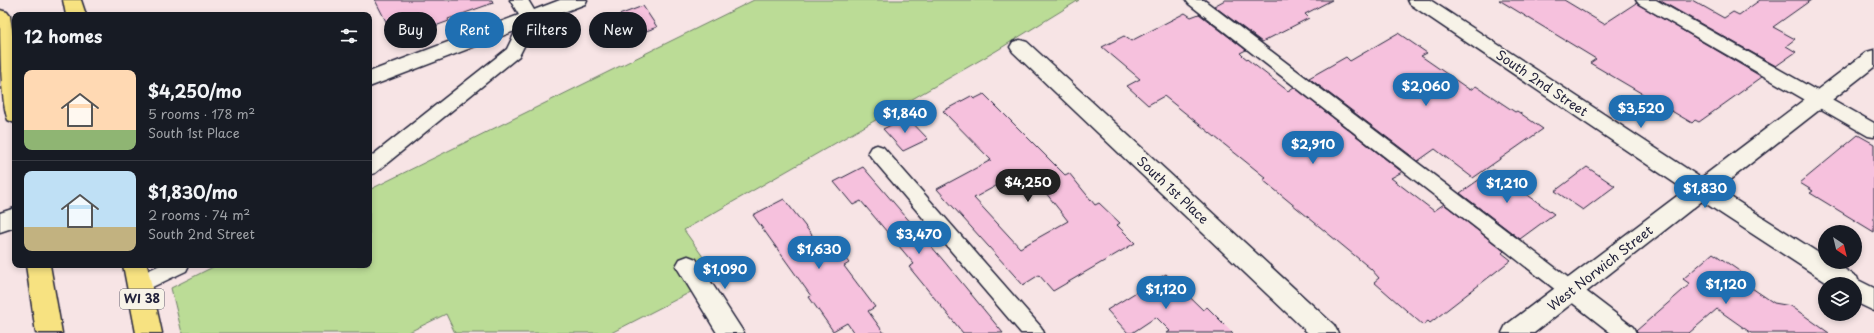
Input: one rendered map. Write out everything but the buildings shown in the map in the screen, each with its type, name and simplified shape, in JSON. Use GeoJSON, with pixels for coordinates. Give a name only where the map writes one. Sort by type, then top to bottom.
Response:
{"type":"FeatureCollection","features":[{"type":"Feature","properties":{"kind":"main road"},"geometry":{"type":"LineString","coordinates":[[72,0],[75,12]]}},
{"type":"Feature","properties":{"kind":"main road"},"geometry":{"type":"LineString","coordinates":[[0,16],[12,95]]}},
{"type":"Feature","properties":{"kind":"main road"},"geometry":{"type":"LineString","coordinates":[[38,268],[49,333]]}},
{"type":"Feature","properties":{"kind":"main road","name":"WI 38"},"geometry":{"type":"LineString","coordinates":[[137,275],[149,333]]}},
{"type":"Feature","properties":{"kind":"street"},"geometry":{"type":"LineString","coordinates":[[519,0],[526,12]]}},
{"type":"Feature","properties":{"kind":"street"},"geometry":{"type":"LineString","coordinates":[[546,12],[578,0]]}},
{"type":"Feature","properties":{"kind":"street","name":"South 2nd Street"},"geometry":{"type":"LineString","coordinates":[[1417,0],[1702,190],[1837,277]]}},
{"type":"Feature","properties":{"kind":"street"},"geometry":{"type":"LineString","coordinates":[[372,79],[512,25]]}},
{"type":"Feature","properties":{"kind":"street","name":"South 1st Place"},"geometry":{"type":"LineString","coordinates":[[1020,47],[1325,333]]}},
{"type":"Feature","properties":{"kind":"street","name":"West Norwich Street"},"geometry":{"type":"LineString","coordinates":[[1515,333],[1874,57]]}},
{"type":"Feature","properties":{"kind":"street"},"geometry":{"type":"LineString","coordinates":[[0,222],[12,217]]}},
{"type":"Feature","properties":{"kind":"street"},"geometry":{"type":"LineString","coordinates":[[688,266],[731,333]]}},
{"type":"Feature","properties":{"kind":"street"},"geometry":{"type":"LineString","coordinates":[[1862,293],[1874,301]]}},
{"type":"Feature","properties":{"kind":"lane"},"geometry":{"type":"LineString","coordinates":[[1194,0],[1626,333]]}},
{"type":"Feature","properties":{"kind":"lane"},"geometry":{"type":"LineString","coordinates":[[1644,0],[1874,132]]}},
{"type":"Feature","properties":{"kind":"lane"},"geometry":{"type":"LineString","coordinates":[[372,166],[513,52],[515,48]]}},
{"type":"Feature","properties":{"kind":"lane"},"geometry":{"type":"LineString","coordinates":[[877,152],[1034,333]]}},
{"type":"Feature","properties":{"kind":"lane"},"geometry":{"type":"LineString","coordinates":[[137,275],[166,268]]}},
{"type":"Feature","properties":{"kind":"green space"},"geometry":{"type":"Polygon","coordinates":[[[754,0],[1079,0],[996,51],[684,230],[718,278],[611,333],[455,333],[446,314],[407,333],[182,333],[171,288],[211,268],[372,268],[372,189],[754,0]]]}}]}
